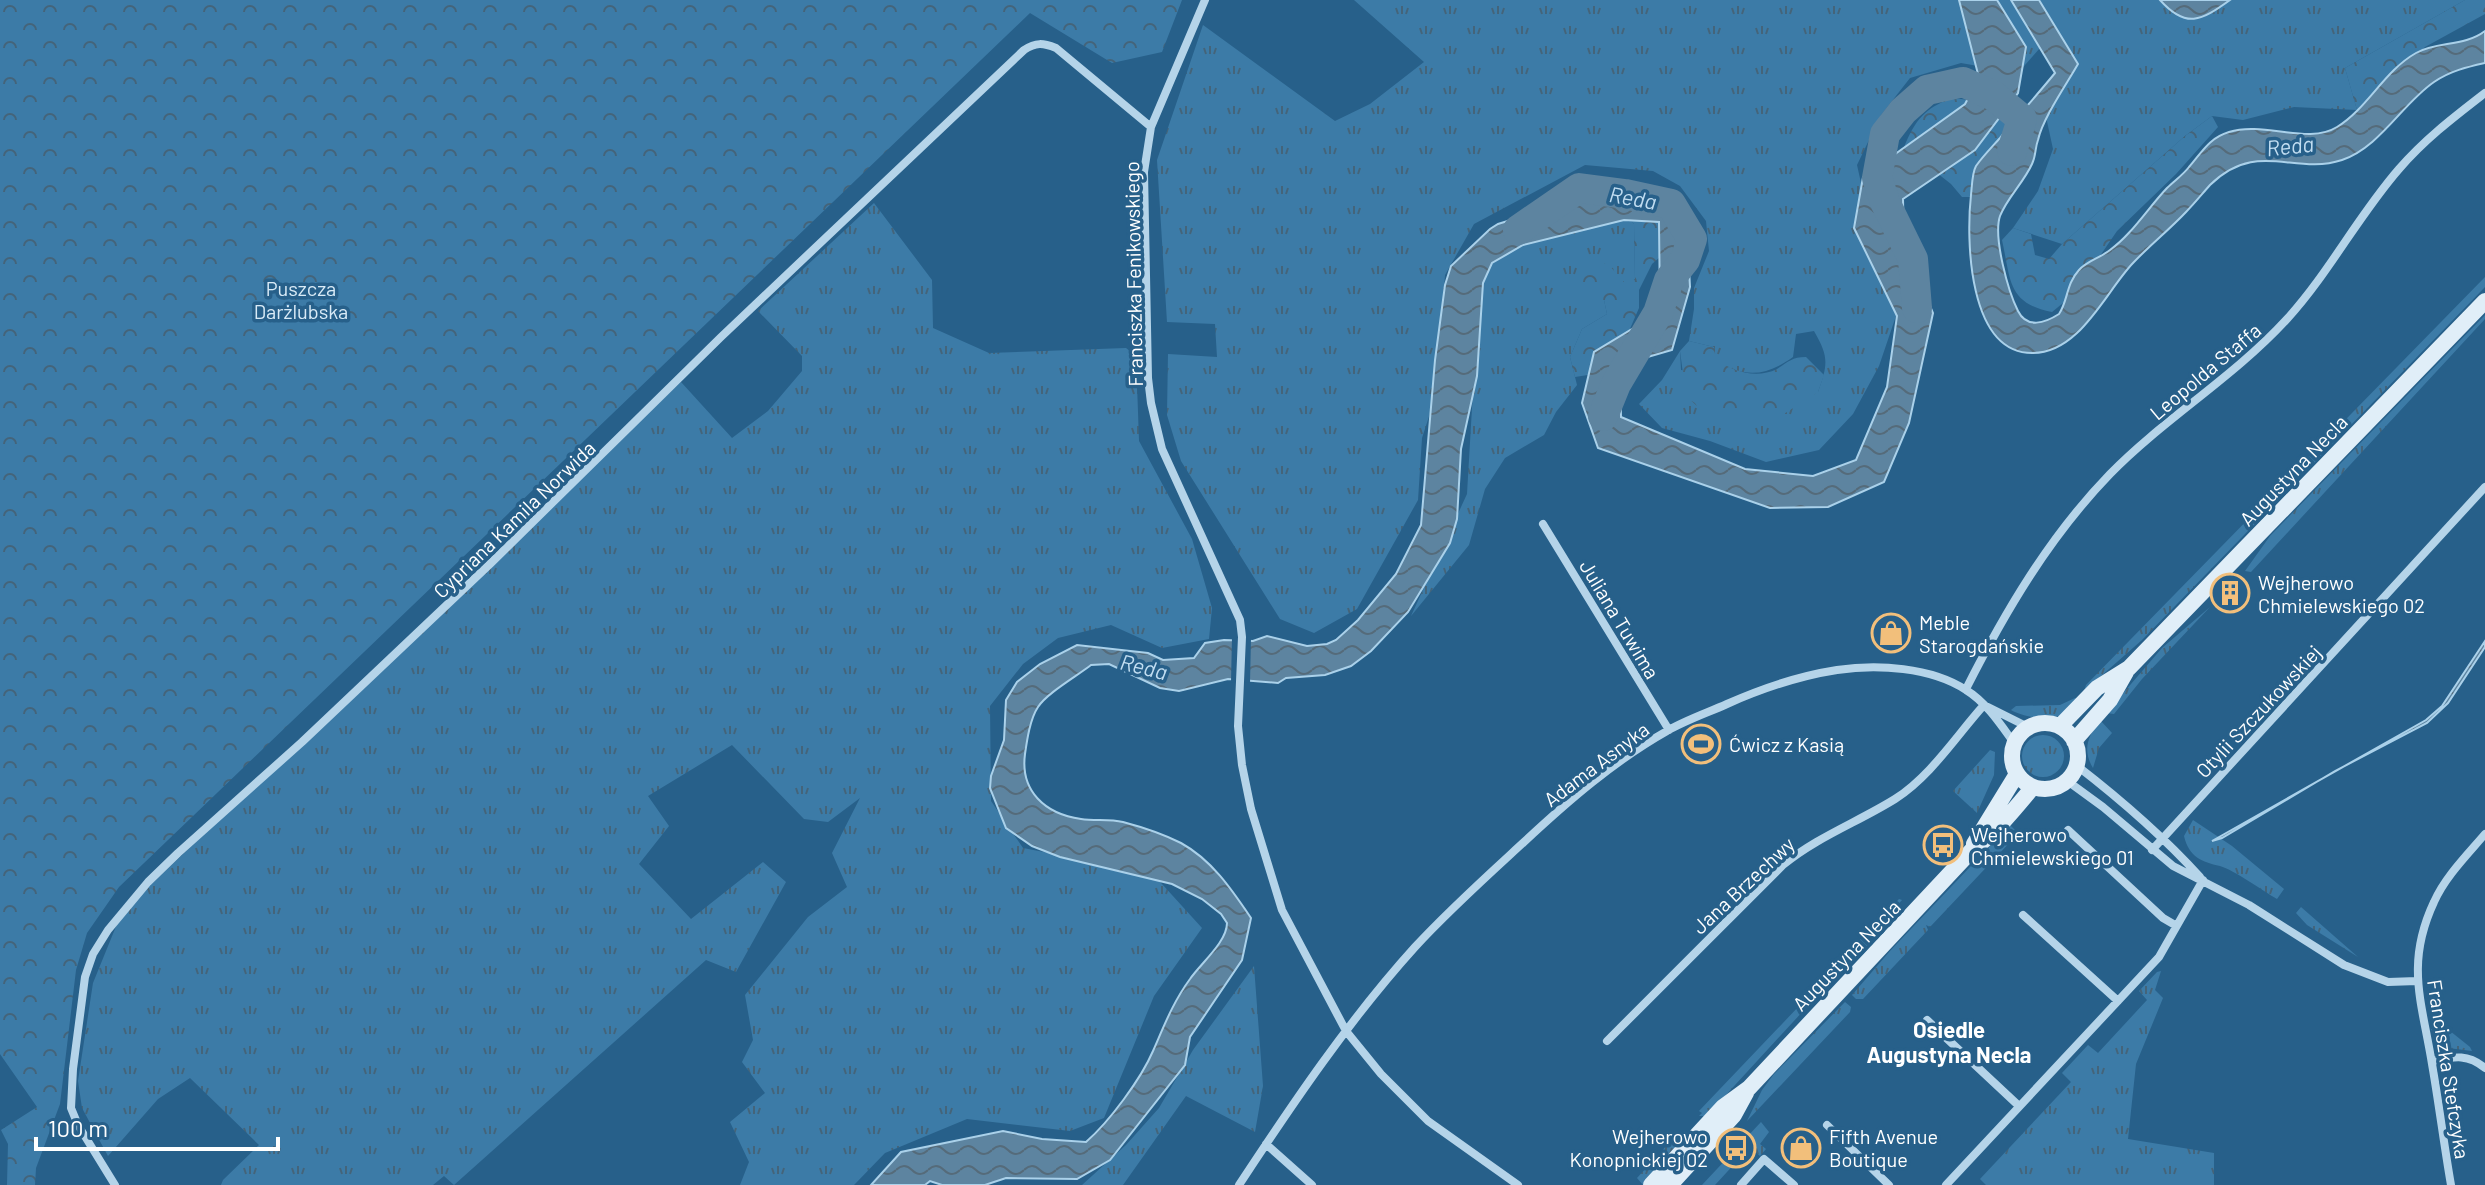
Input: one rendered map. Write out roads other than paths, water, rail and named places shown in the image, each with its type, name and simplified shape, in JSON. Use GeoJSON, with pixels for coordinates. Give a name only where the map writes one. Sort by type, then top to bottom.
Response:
{"type":"FeatureCollection","features":[{"type":"Feature","properties":{"kind":"main road","name":"Augustyna Necla"},"geometry":{"type":"LineString","coordinates":[[2074,741],[2110,700],[2129,668],[2485,301]]}},
{"type":"Feature","properties":{"kind":"main road","name":"Augustyna Necla"},"geometry":{"type":"LineString","coordinates":[[2060,726],[2097,688],[2129,668]]}},
{"type":"Feature","properties":{"kind":"main road"},"geometry":{"type":"LineString","coordinates":[[2049,723],[2060,726],[2074,741],[2078,757],[2076,765],[2066,780],[2056,786],[2045,789],[2033,787],[2017,774],[2012,754],[2014,743],[2028,727],[2049,723]]}},
{"type":"Feature","properties":{"kind":"main road","name":"Augustyna Necla"},"geometry":{"type":"LineString","coordinates":[[1972,850],[2017,774]]}},
{"type":"Feature","properties":{"kind":"main road","name":"Augustyna Necla"},"geometry":{"type":"LineString","coordinates":[[1651,1185],[1723,1107],[1749,1088],[1972,850],[1992,835],[2033,787]]}},
{"type":"Feature","properties":{"kind":"main road","name":"Augustyna Necla"},"geometry":{"type":"LineString","coordinates":[[1670,1185],[1734,1115],[1749,1088]]}},
{"type":"Feature","properties":{"kind":"street","name":"Franciszka Fenikowskiego"},"geometry":{"type":"LineString","coordinates":[[1205,0],[1151,127],[1144,172],[1146,316],[1151,403],[1170,469],[1240,620],[1238,726],[1251,809],[1282,910],[1346,1031],[1395,1091],[1428,1121],[1518,1185]]}},
{"type":"Feature","properties":{"kind":"street","name":"Cypriana Kamila Norwida"},"geometry":{"type":"LineString","coordinates":[[115,1185],[71,1108],[73,1069],[85,977],[93,954],[108,930],[148,882],[313,732],[721,337],[1024,50],[1033,44],[1044,43],[1056,48],[1151,127]]}},
{"type":"Feature","properties":{"kind":"street","name":"Leopolda Staffa"},"geometry":{"type":"LineString","coordinates":[[1966,689],[2017,594],[2076,513],[2110,474],[2143,444],[2259,349],[2291,316],[2397,170],[2428,137],[2485,93]]}},
{"type":"Feature","properties":{"kind":"street","name":"Otylii Szczukowskiej"},"geometry":{"type":"LineString","coordinates":[[2152,850],[2485,487]]}},
{"type":"Feature","properties":{"kind":"street","name":"Juliana Tuwima"},"geometry":{"type":"LineString","coordinates":[[1543,524],[1669,730]]}},
{"type":"Feature","properties":{"kind":"street","name":"Adama Asnyka"},"geometry":{"type":"LineString","coordinates":[[1239,1185],[1346,1031],[1416,947],[1559,809],[1621,760],[1669,730],[1764,688],[1811,674],[1859,667],[1934,676],[1966,689],[1984,705],[2014,743]]}},
{"type":"Feature","properties":{"kind":"street","name":"Adama Asnyka"},"geometry":{"type":"LineString","coordinates":[[1984,705],[2028,727]]}},
{"type":"Feature","properties":{"kind":"street","name":"Jana Brzechwy"},"geometry":{"type":"LineString","coordinates":[[1607,1041],[1783,865],[1805,846],[1897,798],[1924,776],[1984,705]]}},
{"type":"Feature","properties":{"kind":"street"},"geometry":{"type":"LineString","coordinates":[[2076,765],[2162,839],[2203,880]]}},
{"type":"Feature","properties":{"kind":"street"},"geometry":{"type":"LineString","coordinates":[[2066,780],[2173,866],[2296,932],[2344,965],[2388,982],[2417,981]]}},
{"type":"Feature","properties":{"kind":"street"},"geometry":{"type":"LineString","coordinates":[[2068,830],[2163,918],[2175,925]]}},
{"type":"Feature","properties":{"kind":"street","name":"Franciszka Stefczyka"},"geometry":{"type":"LineString","coordinates":[[2451,1185],[2417,981],[2424,929],[2434,900],[2485,834]]}},
{"type":"Feature","properties":{"kind":"street"},"geometry":{"type":"LineString","coordinates":[[1946,1185],[2159,957],[2203,880]]}},
{"type":"Feature","properties":{"kind":"street"},"geometry":{"type":"LineString","coordinates":[[2023,915],[2118,1001]]}},
{"type":"Feature","properties":{"kind":"street"},"geometry":{"type":"LineString","coordinates":[[1927,1020],[2019,1106]]}},
{"type":"Feature","properties":{"kind":"street"},"geometry":{"type":"LineString","coordinates":[[2432,1061],[2460,1056],[2477,1061],[2485,1068]]}},
{"type":"Feature","properties":{"kind":"street"},"geometry":{"type":"LineString","coordinates":[[1827,1125],[1889,1185]]}},
{"type":"Feature","properties":{"kind":"street"},"geometry":{"type":"LineString","coordinates":[[1266,1144],[1312,1185]]}},
{"type":"Feature","properties":{"kind":"street"},"geometry":{"type":"LineString","coordinates":[[1741,1185],[1764,1159],[1793,1184]]}},
{"type":"Feature","properties":{"kind":"water"},"geometry":{"type":"Polygon","coordinates":[[[1959,0],[1997,0],[2026,47],[2018,93],[1975,150],[1903,199],[1904,243],[1933,313],[1909,423],[1884,482],[1828,507],[1770,508],[1598,448],[1582,403],[1594,352],[1660,312],[1659,222],[1624,220],[1523,245],[1492,263],[1483,283],[1477,376],[1461,449],[1457,519],[1450,543],[1408,612],[1371,651],[1351,666],[1325,675],[1286,678],[1278,683],[1228,679],[1179,691],[1160,688],[1109,664],[1091,665],[1048,696],[1033,717],[1024,767],[1031,790],[1046,806],[1086,820],[1123,822],[1181,843],[1212,867],[1251,918],[1242,960],[1190,1037],[1185,1065],[1110,1160],[1077,1179],[1006,1178],[985,1185],[942,1185],[930,1181],[925,1185],[871,1185],[901,1152],[1003,1131],[1042,1139],[1086,1142],[1133,1087],[1179,996],[1223,938],[1227,923],[1202,899],[1172,884],[1060,857],[1032,846],[1006,828],[990,788],[1004,740],[1006,700],[1017,682],[1040,664],[1077,645],[1148,653],[1163,660],[1194,658],[1205,643],[1224,640],[1253,641],[1267,636],[1307,646],[1327,644],[1358,620],[1396,574],[1421,525],[1435,360],[1445,285],[1451,266],[1490,229],[1572,201],[1651,188],[1686,214],[1690,287],[1672,350],[1620,365],[1621,417],[1745,469],[1813,476],[1856,460],[1887,387],[1897,316],[1854,228],[1863,177],[1965,104],[1979,78],[1959,0]]]}},
{"type":"Feature","properties":{"kind":"water"},"geometry":{"type":"Polygon","coordinates":[[[2011,0],[2039,0],[2078,64],[2045,122],[2029,171],[2007,203],[1998,225],[2000,250],[2010,291],[2022,317],[2037,323],[2059,314],[2079,270],[2126,236],[2216,138],[2242,129],[2299,134],[2325,132],[2348,119],[2395,69],[2416,53],[2468,40],[2485,31],[2485,63],[2452,72],[2434,82],[2368,145],[2342,160],[2324,164],[2260,161],[2227,171],[2133,263],[2078,332],[2050,350],[2033,353],[2011,348],[1995,335],[1976,291],[1969,238],[1976,166],[2055,73],[2011,0]]]}},
{"type":"Feature","properties":{"kind":"water"},"geometry":{"type":"Polygon","coordinates":[[[2160,0],[2230,0],[2194,19],[2178,15],[2160,0]]]}},
{"type":"Feature","properties":{"kind":"water"},"geometry":{"type":"Polygon","coordinates":[[[2485,641],[2485,647],[2448,703],[2427,723],[2345,766],[2426,720],[2442,706],[2485,641]]]}},
{"type":"Feature","properties":{"kind":"water"},"geometry":{"type":"Polygon","coordinates":[[[2319,781],[2222,838],[2212,841],[2319,781]]]}},
{"type":"Feature","properties":{"kind":"waterway","name":"Reda"},"geometry":{"type":"LineString","coordinates":[[1917,308],[1913,259],[1885,202],[1877,178],[1885,134],[1903,111],[1927,90],[1963,82],[1994,96],[2022,119],[2012,151]]}},
{"type":"Feature","properties":{"kind":"waterway","name":"Reda"},"geometry":{"type":"LineString","coordinates":[[1518,230],[1579,188],[1671,204],[1692,239],[1685,260],[1669,280],[1658,313],[1616,384],[1603,416]]}},
{"type":"Feature","properties":{"kind":"place","name":"Wejherowo Chmielewskiego 02"},"geometry":{"type":"Point","coordinates":[2230,593]}},
{"type":"Feature","properties":{"kind":"place","name":"Meble Starogdańskie"},"geometry":{"type":"Point","coordinates":[1891,633]}},
{"type":"Feature","properties":{"kind":"place","name":"Ćwicz z Kasią"},"geometry":{"type":"Point","coordinates":[1701,744]}},
{"type":"Feature","properties":{"kind":"place","name":"Wejherowo Chmielewskiego 01"},"geometry":{"type":"Point","coordinates":[1943,845]}},
{"type":"Feature","properties":{"kind":"place","name":"Wejherowo Konopnickiej 02"},"geometry":{"type":"Point","coordinates":[1736,1148]}},
{"type":"Feature","properties":{"kind":"place","name":"Fifth Avenue Boutique"},"geometry":{"type":"Point","coordinates":[1801,1148]}},
{"type":"Feature","properties":{"kind":"district","name":"Osiedle Augustyna Necla"},"geometry":{"type":"Point","coordinates":[1949,1042]}},
{"type":"Feature","properties":{"kind":"park label","name":"Puszcza Darżlubska"},"geometry":{"type":"Point","coordinates":[301,300]}}]}
